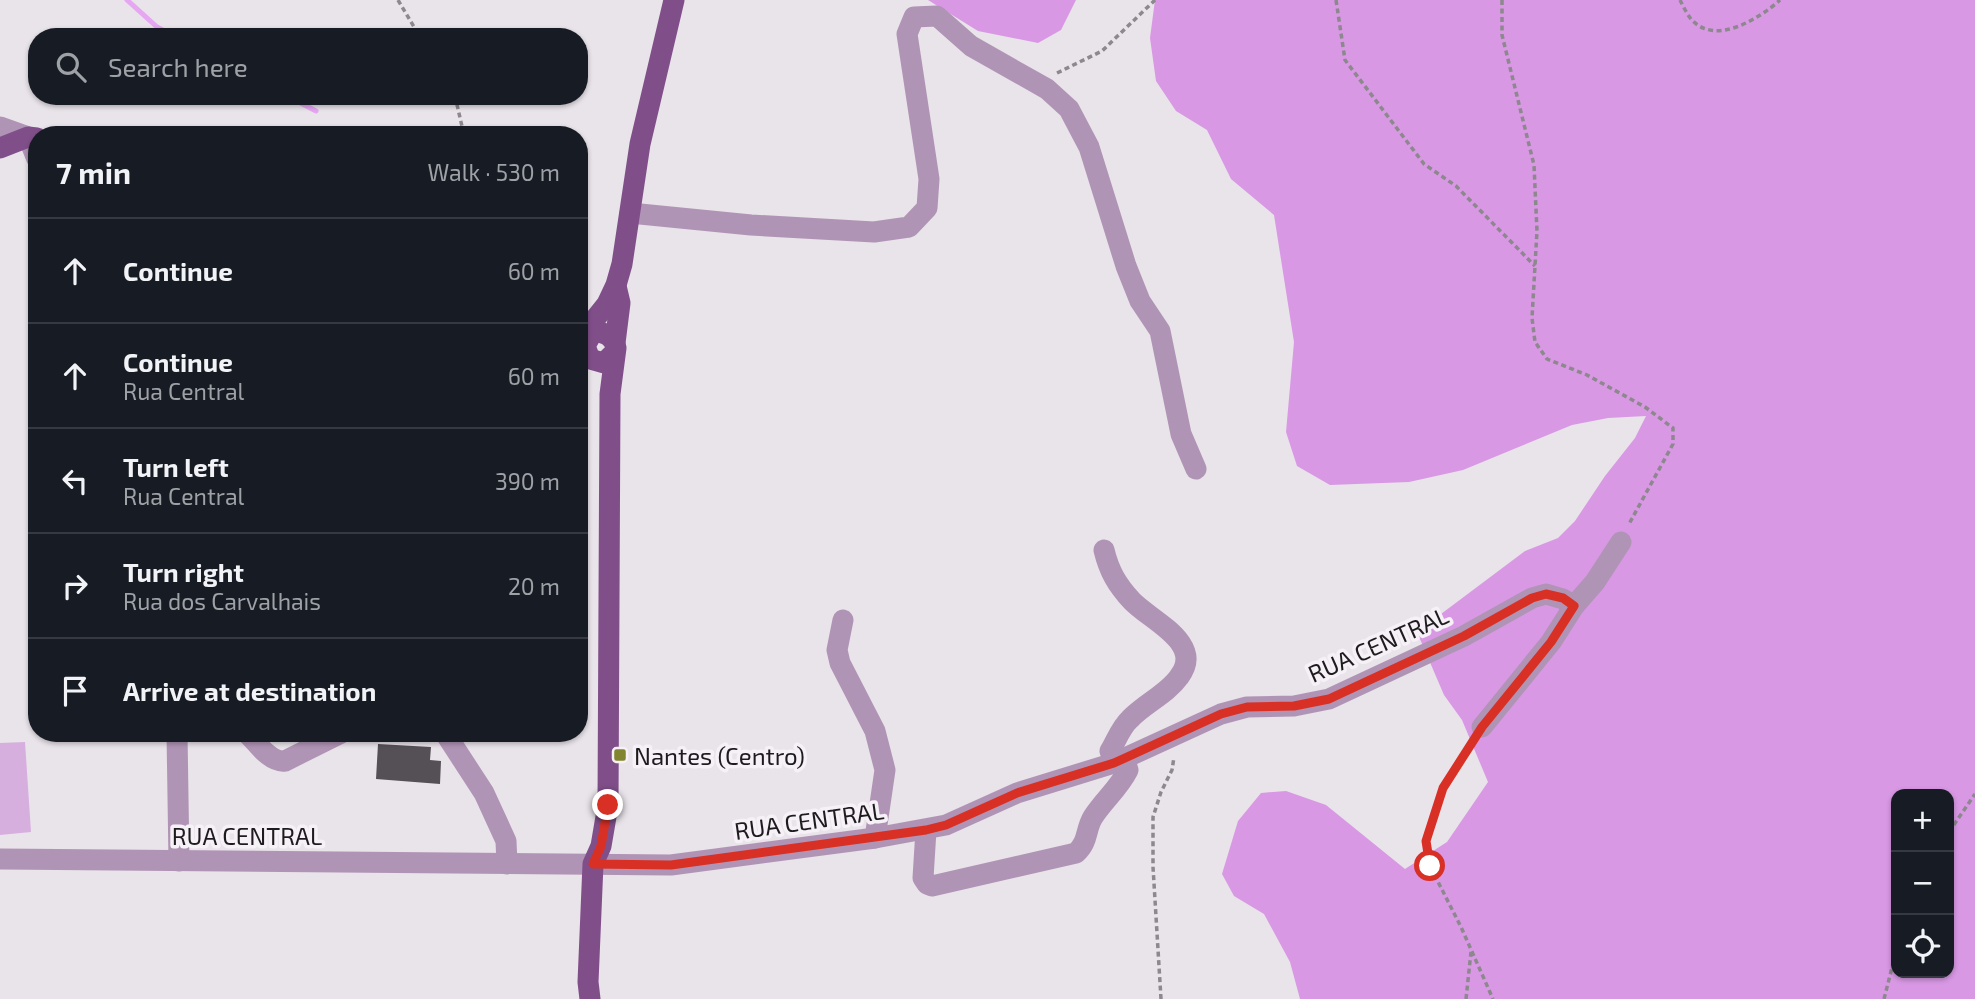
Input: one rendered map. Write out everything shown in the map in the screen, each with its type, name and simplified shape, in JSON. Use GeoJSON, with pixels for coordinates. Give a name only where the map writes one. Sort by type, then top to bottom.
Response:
{"type":"FeatureCollection","features":[{"type":"Feature","properties":{"kind":"main road"},"geometry":{"type":"LineString","coordinates":[[590,999],[593,864],[601,846],[608,805],[610,394],[593,345],[616,285],[640,144],[674,0]]}},
{"type":"Feature","properties":{"kind":"main road"},"geometry":{"type":"LineString","coordinates":[[0,148],[28,138]]}},
{"type":"Feature","properties":{"kind":"main road"},"geometry":{"type":"LineString","coordinates":[[593,345],[620,303],[616,285]]}},
{"type":"Feature","properties":{"kind":"street"},"geometry":{"type":"LineString","coordinates":[[630,213],[751,225],[874,232],[909,226],[927,208],[929,179],[907,34],[914,17],[937,16],[971,46],[1047,89],[1069,109],[1089,147],[1126,266],[1140,301],[1160,331],[1181,434],[1196,469]]}},
{"type":"Feature","properties":{"kind":"street"},"geometry":{"type":"LineString","coordinates":[[0,127],[28,136]]}},
{"type":"Feature","properties":{"kind":"street"},"geometry":{"type":"LineString","coordinates":[[1482,727],[1551,642],[1621,542]]}},
{"type":"Feature","properties":{"kind":"street"},"geometry":{"type":"LineString","coordinates":[[926,830],[923,878],[932,886],[1076,853],[1083,846],[1094,816],[1120,786],[1128,770],[1110,751],[1128,720],[1179,678],[1186,665],[1186,653],[1179,639],[1147,615],[1115,582],[1104,550]]}},
{"type":"Feature","properties":{"kind":"street","name":"RUA CENTRAL"},"geometry":{"type":"LineString","coordinates":[[0,859],[671,865],[926,830],[946,825],[1017,793],[1119,761],[1221,714],[1247,707],[1294,706],[1329,699],[1464,636],[1532,598],[1546,594],[1563,598],[1574,606]]}},
{"type":"Feature","properties":{"kind":"street"},"geometry":{"type":"LineString","coordinates":[[842,620],[837,650],[840,663],[875,731],[885,770],[875,838]]}},
{"type":"Feature","properties":{"kind":"street"},"geometry":{"type":"LineString","coordinates":[[177,742],[179,861]]}},
{"type":"Feature","properties":{"kind":"street"},"geometry":{"type":"LineString","coordinates":[[256,742],[279,762],[322,742]]}},
{"type":"Feature","properties":{"kind":"street"},"geometry":{"type":"LineString","coordinates":[[451,742],[484,793],[506,841],[507,864]]}},
{"type":"Feature","properties":{"kind":"path"},"geometry":{"type":"LineString","coordinates":[[398,0],[415,28]]}},
{"type":"Feature","properties":{"kind":"path"},"geometry":{"type":"LineString","coordinates":[[1036,83],[1102,51],[1154,0]]}},
{"type":"Feature","properties":{"kind":"path"},"geometry":{"type":"LineString","coordinates":[[1336,0],[1345,60],[1424,164],[1456,186],[1535,266]]}},
{"type":"Feature","properties":{"kind":"path"},"geometry":{"type":"LineString","coordinates":[[1502,0],[1502,35],[1534,165],[1537,231],[1532,318],[1535,342],[1547,359],[1587,375],[1645,407],[1674,428],[1673,444],[1621,542]]}},
{"type":"Feature","properties":{"kind":"path"},"geometry":{"type":"LineString","coordinates":[[1680,0],[1692,21],[1712,32],[1740,26],[1780,0]]}},
{"type":"Feature","properties":{"kind":"path"},"geometry":{"type":"LineString","coordinates":[[457,105],[462,126]]}},
{"type":"Feature","properties":{"kind":"path"},"geometry":{"type":"LineString","coordinates":[[1482,727],[1443,788],[1426,841],[1430,866],[1493,999]]}},
{"type":"Feature","properties":{"kind":"path"},"geometry":{"type":"LineString","coordinates":[[1161,999],[1153,867],[1153,817],[1172,770],[1174,756],[1166,739]]}},
{"type":"Feature","properties":{"kind":"path"},"geometry":{"type":"LineString","coordinates":[[1954,825],[1975,794]]}},
{"type":"Feature","properties":{"kind":"path"},"geometry":{"type":"LineString","coordinates":[[1466,999],[1471,950]]}},
{"type":"Feature","properties":{"kind":"path"},"geometry":{"type":"LineString","coordinates":[[1884,999],[1891,972]]}},
{"type":"Feature","properties":{"kind":"shaded area"},"geometry":{"type":"Polygon","coordinates":[[[928,0],[1076,0],[1061,30],[1038,43],[978,31],[928,0]]]}},
{"type":"Feature","properties":{"kind":"shaded area"},"geometry":{"type":"Polygon","coordinates":[[[1155,0],[1975,0],[1975,999],[1300,999],[1290,962],[1264,914],[1234,896],[1222,874],[1238,821],[1261,793],[1286,791],[1326,805],[1405,869],[1447,842],[1488,782],[1462,720],[1444,695],[1417,632],[1525,551],[1558,538],[1575,521],[1635,438],[1646,416],[1608,418],[1572,425],[1463,470],[1409,482],[1330,485],[1297,466],[1286,432],[1294,342],[1274,215],[1231,179],[1207,130],[1176,111],[1156,81],[1150,38],[1155,0]]]}},
{"type":"Feature","properties":{"kind":"shaded area"},"geometry":{"type":"Polygon","coordinates":[[[25,742],[31,832],[0,835],[0,743],[25,742]]]}},
{"type":"Feature","properties":{"kind":"building"},"geometry":{"type":"Polygon","coordinates":[[[378,744],[431,747],[430,760],[441,761],[440,784],[376,779],[378,744]]]}},
{"type":"Feature","properties":{"kind":"waterway"},"geometry":{"type":"LineString","coordinates":[[127,0],[159,28]]}},
{"type":"Feature","properties":{"kind":"waterway"},"geometry":{"type":"LineString","coordinates":[[304,105],[316,111]]}},
{"type":"Feature","properties":{"kind":"place","name":"Nantes (Centro)"},"geometry":{"type":"Point","coordinates":[620,755]}},
{"type":"Feature","properties":{"kind":"route"},"geometry":{"type":"LineString","coordinates":[[608,805],[601,846],[593,864],[671,865],[926,830],[946,825],[1017,793],[1114,763],[1221,714],[1247,707],[1294,706],[1329,699],[1464,636],[1532,598],[1546,594],[1563,598],[1574,606],[1551,642],[1482,727],[1443,788],[1426,841],[1430,866]]}}]}
